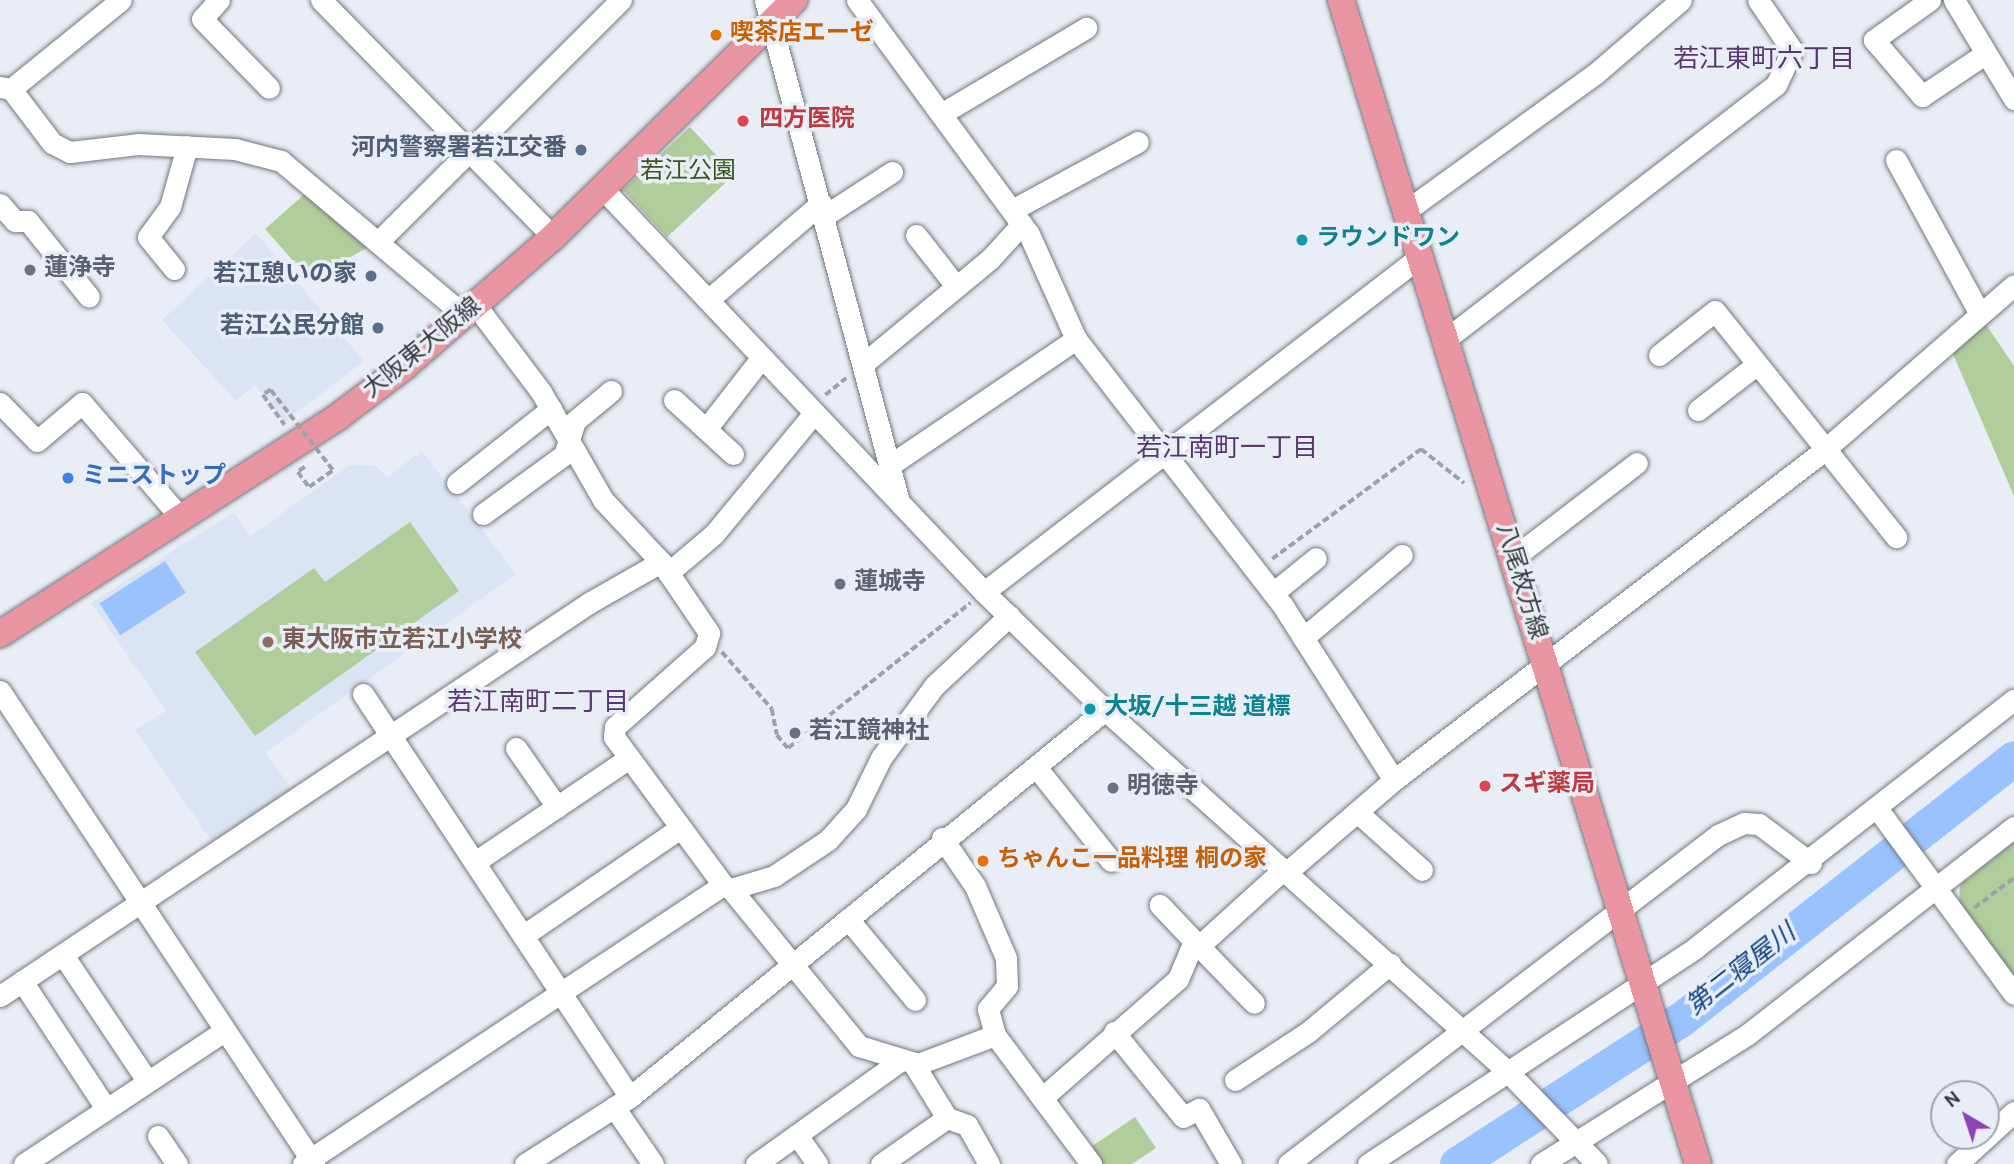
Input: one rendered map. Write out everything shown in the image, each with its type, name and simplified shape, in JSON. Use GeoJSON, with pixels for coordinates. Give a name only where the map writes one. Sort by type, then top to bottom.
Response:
{"type":"FeatureCollection","features":[{"type":"Feature","properties":{"kind":"main road","name":"大阪東大阪線"},"geometry":{"type":"LineString","coordinates":[[0,634],[339,416],[471,311],[603,188],[769,10],[794,0]]}},
{"type":"Feature","properties":{"kind":"main road","name":"八尾枚方線"},"geometry":{"type":"LineString","coordinates":[[1341,0],[1645,984],[1698,1164]]}},
{"type":"Feature","properties":{"kind":"street"},"geometry":{"type":"LineString","coordinates":[[121,0],[6,88],[52,143],[70,152],[187,146],[281,161],[471,311],[551,409],[603,500],[665,568],[709,633],[706,641],[615,726],[625,761],[791,970],[859,1046],[906,1062],[947,1118],[967,1125],[989,1164]]}},
{"type":"Feature","properties":{"kind":"street"},"geometry":{"type":"LineString","coordinates":[[219,0],[202,19],[269,88]]}},
{"type":"Feature","properties":{"kind":"street"},"geometry":{"type":"LineString","coordinates":[[321,0],[472,151],[553,237]]}},
{"type":"Feature","properties":{"kind":"street"},"geometry":{"type":"LineString","coordinates":[[380,240],[621,0]]}},
{"type":"Feature","properties":{"kind":"street"},"geometry":{"type":"LineString","coordinates":[[857,0],[1017,217],[1076,339],[1163,455],[1273,593],[1394,780]]}},
{"type":"Feature","properties":{"kind":"street"},"geometry":{"type":"LineString","coordinates":[[1407,210],[1595,74],[1681,0]]}},
{"type":"Feature","properties":{"kind":"street"},"geometry":{"type":"LineString","coordinates":[[1446,339],[1776,85],[1792,50],[1758,0]]}},
{"type":"Feature","properties":{"kind":"street"},"geometry":{"type":"LineString","coordinates":[[1930,0],[1874,40],[1922,96],[1985,54]]}},
{"type":"Feature","properties":{"kind":"street"},"geometry":{"type":"LineString","coordinates":[[1954,0],[2014,99]]}},
{"type":"Feature","properties":{"kind":"street"},"geometry":{"type":"LineString","coordinates":[[769,10],[899,500]]}},
{"type":"Feature","properties":{"kind":"street"},"geometry":{"type":"LineString","coordinates":[[941,114],[1086,28]]}},
{"type":"Feature","properties":{"kind":"street"},"geometry":{"type":"LineString","coordinates":[[863,364],[955,285],[1017,217],[1138,142]]}},
{"type":"Feature","properties":{"kind":"street"},"geometry":{"type":"LineString","coordinates":[[174,269],[148,237],[170,207],[187,146]]}},
{"type":"Feature","properties":{"kind":"street"},"geometry":{"type":"LineString","coordinates":[[1896,160],[1980,314]]}},
{"type":"Feature","properties":{"kind":"street"},"geometry":{"type":"LineString","coordinates":[[708,300],[822,209],[892,172]]}},
{"type":"Feature","properties":{"kind":"street"},"geometry":{"type":"LineString","coordinates":[[603,188],[984,592],[1105,710],[1507,1072],[1597,1164]]}},
{"type":"Feature","properties":{"kind":"street"},"geometry":{"type":"LineString","coordinates":[[0,204],[15,221],[28,221],[89,297]]}},
{"type":"Feature","properties":{"kind":"street"},"geometry":{"type":"LineString","coordinates":[[916,235],[955,285]]}},
{"type":"Feature","properties":{"kind":"street"},"geometry":{"type":"LineString","coordinates":[[984,592],[1421,256]]}},
{"type":"Feature","properties":{"kind":"street"},"geometry":{"type":"LineString","coordinates":[[1042,1098],[1114,1032],[1178,979],[1196,944],[1394,780],[1822,452],[2014,285]]}},
{"type":"Feature","properties":{"kind":"street"},"geometry":{"type":"LineString","coordinates":[[1659,355],[1715,311],[1822,452],[1896,537]]}},
{"type":"Feature","properties":{"kind":"street"},"geometry":{"type":"LineString","coordinates":[[890,465],[1076,339]]}},
{"type":"Feature","properties":{"kind":"street"},"geometry":{"type":"LineString","coordinates":[[706,429],[762,357]]}},
{"type":"Feature","properties":{"kind":"street"},"geometry":{"type":"LineString","coordinates":[[1698,410],[1756,365]]}},
{"type":"Feature","properties":{"kind":"street"},"geometry":{"type":"LineString","coordinates":[[483,514],[564,455],[575,421],[611,391]]}},
{"type":"Feature","properties":{"kind":"street"},"geometry":{"type":"LineString","coordinates":[[674,400],[733,454]]}},
{"type":"Feature","properties":{"kind":"street"},"geometry":{"type":"LineString","coordinates":[[0,403],[37,441],[82,403],[181,519]]}},
{"type":"Feature","properties":{"kind":"street"},"geometry":{"type":"LineString","coordinates":[[457,483],[551,409]]}},
{"type":"Feature","properties":{"kind":"street"},"geometry":{"type":"LineString","coordinates":[[0,996],[140,905],[390,734],[665,568],[714,534],[812,410]]}},
{"type":"Feature","properties":{"kind":"street"},"geometry":{"type":"LineString","coordinates":[[1513,558],[1637,463]]}},
{"type":"Feature","properties":{"kind":"street"},"geometry":{"type":"LineString","coordinates":[[1303,638],[1402,555]]}},
{"type":"Feature","properties":{"kind":"street"},"geometry":{"type":"LineString","coordinates":[[1273,593],[1316,558]]}},
{"type":"Feature","properties":{"kind":"street"},"geometry":{"type":"LineString","coordinates":[[0,691],[309,1162],[562,992],[727,887],[774,876],[828,840],[856,809],[881,758],[934,686],[1009,616]]}},
{"type":"Feature","properties":{"kind":"street"},"geometry":{"type":"LineString","coordinates":[[363,694],[562,992],[653,1164]]}},
{"type":"Feature","properties":{"kind":"street"},"geometry":{"type":"LineString","coordinates":[[1368,1164],[1645,984],[1879,811],[2014,700]]}},
{"type":"Feature","properties":{"kind":"street"},"geometry":{"type":"LineString","coordinates":[[525,1164],[622,1102],[791,970],[942,838],[1036,767],[1105,710]]}},
{"type":"Feature","properties":{"kind":"street"},"geometry":{"type":"LineString","coordinates":[[516,748],[557,807]]}},
{"type":"Feature","properties":{"kind":"street"},"geometry":{"type":"LineString","coordinates":[[475,862],[625,761]]}},
{"type":"Feature","properties":{"kind":"street"},"geometry":{"type":"LineString","coordinates":[[1036,767],[1111,861]]}},
{"type":"Feature","properties":{"kind":"street"},"geometry":{"type":"LineString","coordinates":[[1879,811],[2014,994]]}},
{"type":"Feature","properties":{"kind":"street"},"geometry":{"type":"LineString","coordinates":[[1357,812],[1422,870]]}},
{"type":"Feature","properties":{"kind":"street"},"geometry":{"type":"LineString","coordinates":[[1287,1164],[1718,835],[1744,823],[1759,824],[1811,863]]}},
{"type":"Feature","properties":{"kind":"street"},"geometry":{"type":"LineString","coordinates":[[1541,1164],[1936,890],[2014,827]]}},
{"type":"Feature","properties":{"kind":"street"},"geometry":{"type":"LineString","coordinates":[[524,935],[679,829]]}},
{"type":"Feature","properties":{"kind":"street"},"geometry":{"type":"LineString","coordinates":[[942,838],[975,886],[1006,958],[1007,986],[988,1009],[995,1035],[1091,1164]]}},
{"type":"Feature","properties":{"kind":"street"},"geometry":{"type":"LineString","coordinates":[[1160,905],[1254,1003]]}},
{"type":"Feature","properties":{"kind":"street"},"geometry":{"type":"LineString","coordinates":[[848,919],[915,1000]]}},
{"type":"Feature","properties":{"kind":"street"},"geometry":{"type":"LineString","coordinates":[[63,954],[144,1076]]}},
{"type":"Feature","properties":{"kind":"street"},"geometry":{"type":"LineString","coordinates":[[1235,1080],[1308,1031],[1390,964]]}},
{"type":"Feature","properties":{"kind":"street"},"geometry":{"type":"LineString","coordinates":[[22,981],[103,1104]]}},
{"type":"Feature","properties":{"kind":"street"},"geometry":{"type":"LineString","coordinates":[[24,1164],[225,1031]]}},
{"type":"Feature","properties":{"kind":"street"},"geometry":{"type":"LineString","coordinates":[[1114,1032],[1184,1117],[1199,1109],[1231,1164]]}},
{"type":"Feature","properties":{"kind":"street"},"geometry":{"type":"LineString","coordinates":[[756,1164],[846,1100],[906,1062],[995,1035]]}},
{"type":"Feature","properties":{"kind":"street"},"geometry":{"type":"LineString","coordinates":[[1957,1164],[2014,1112]]}},
{"type":"Feature","properties":{"kind":"street"},"geometry":{"type":"LineString","coordinates":[[881,1164],[947,1118]]}},
{"type":"Feature","properties":{"kind":"street"},"geometry":{"type":"LineString","coordinates":[[797,1135],[817,1164]]}},
{"type":"Feature","properties":{"kind":"street"},"geometry":{"type":"LineString","coordinates":[[158,1136],[177,1164]]}},
{"type":"Feature","properties":{"kind":"path"},"geometry":{"type":"LineString","coordinates":[[812,410],[863,364]]}},
{"type":"Feature","properties":{"kind":"path"},"geometry":{"type":"LineString","coordinates":[[288,429],[262,395],[271,390],[334,470],[309,487],[298,472],[311,462]]}},
{"type":"Feature","properties":{"kind":"path"},"geometry":{"type":"LineString","coordinates":[[1256,571],[1421,449],[1478,494],[1492,489]]}},
{"type":"Feature","properties":{"kind":"path"},"geometry":{"type":"LineString","coordinates":[[706,641],[772,709],[777,735],[788,748],[984,592]]}},
{"type":"Feature","properties":{"kind":"path"},"geometry":{"type":"LineString","coordinates":[[1973,941],[1988,930],[1974,908],[2014,878]]}},
{"type":"Feature","properties":{"kind":"shaded area"},"geometry":{"type":"Polygon","coordinates":[[[256,233],[364,361],[284,422],[256,385],[236,401],[162,320],[256,233]]]}},
{"type":"Feature","properties":{"kind":"shaded area","name":"東大阪市立若江小学校"},"geometry":{"type":"Polygon","coordinates":[[[422,451],[516,574],[266,752],[293,792],[213,843],[135,730],[166,711],[91,603],[234,512],[250,536],[350,465],[376,466],[387,477],[422,451]]]}},
{"type":"Feature","properties":{"kind":"green space","name":"若江公園"},"geometry":{"type":"Polygon","coordinates":[[[690,127],[734,175],[667,237],[623,190],[690,127]]]}},
{"type":"Feature","properties":{"kind":"green space"},"geometry":{"type":"Polygon","coordinates":[[[308,191],[371,245],[311,281],[265,229],[308,191]]]}},
{"type":"Feature","properties":{"kind":"green space"},"geometry":{"type":"Polygon","coordinates":[[[1983,320],[2014,366],[2014,496],[1950,347],[1983,320]]]}},
{"type":"Feature","properties":{"kind":"green space"},"geometry":{"type":"Polygon","coordinates":[[[410,522],[459,591],[255,736],[195,652],[314,568],[325,582],[410,522]]]}},
{"type":"Feature","properties":{"kind":"green space"},"geometry":{"type":"Polygon","coordinates":[[[2014,842],[2014,977],[1959,902],[1960,885],[2014,842]]]}},
{"type":"Feature","properties":{"kind":"green space"},"geometry":{"type":"Polygon","coordinates":[[[1135,1117],[1156,1148],[1132,1164],[1103,1164],[1091,1147],[1135,1117]]]}},
{"type":"Feature","properties":{"kind":"water"},"geometry":{"type":"Polygon","coordinates":[[[165,561],[186,593],[120,635],[100,603],[165,561]]]}},
{"type":"Feature","properties":{"kind":"waterway","name":"第二寝屋川"},"geometry":{"type":"LineString","coordinates":[[1457,1164],[1680,1020],[2014,758]]}},
{"type":"Feature","properties":{"kind":"place","name":"喫茶店エーゼ"},"geometry":{"type":"Point","coordinates":[716,35]}},
{"type":"Feature","properties":{"kind":"place","name":"四方医院"},"geometry":{"type":"Point","coordinates":[743,121]}},
{"type":"Feature","properties":{"kind":"place","name":"河内警察署若江交番"},"geometry":{"type":"Point","coordinates":[581,150]}},
{"type":"Feature","properties":{"kind":"place","name":"ラウンドワン"},"geometry":{"type":"Point","coordinates":[1302,240]}},
{"type":"Feature","properties":{"kind":"place","name":"蓮浄寺"},"geometry":{"type":"Point","coordinates":[30,270]}},
{"type":"Feature","properties":{"kind":"place","name":"若江憩いの家"},"geometry":{"type":"Point","coordinates":[371,276]}},
{"type":"Feature","properties":{"kind":"place","name":"若江公民分館"},"geometry":{"type":"Point","coordinates":[378,328]}},
{"type":"Feature","properties":{"kind":"place","name":"ミニストップ"},"geometry":{"type":"Point","coordinates":[68,478]}},
{"type":"Feature","properties":{"kind":"place","name":"蓮城寺"},"geometry":{"type":"Point","coordinates":[840,584]}},
{"type":"Feature","properties":{"kind":"place","name":"東大阪市立若江小学校"},"geometry":{"type":"Point","coordinates":[268,642]}},
{"type":"Feature","properties":{"kind":"place","name":"大坂/十三越 道標"},"geometry":{"type":"Point","coordinates":[1090,709]}},
{"type":"Feature","properties":{"kind":"place","name":"若江鏡神社"},"geometry":{"type":"Point","coordinates":[795,733]}},
{"type":"Feature","properties":{"kind":"place","name":"スギ薬局"},"geometry":{"type":"Point","coordinates":[1485,786]}},
{"type":"Feature","properties":{"kind":"place","name":"明徳寺"},"geometry":{"type":"Point","coordinates":[1113,788]}},
{"type":"Feature","properties":{"kind":"place","name":"ちゃんこ一品料理 桐の家"},"geometry":{"type":"Point","coordinates":[983,861]}},
{"type":"Feature","properties":{"kind":"district","name":"若江東町六丁目"},"geometry":{"type":"Point","coordinates":[1764,61]}},
{"type":"Feature","properties":{"kind":"district","name":"若江南町一丁目"},"geometry":{"type":"Point","coordinates":[1227,450]}},
{"type":"Feature","properties":{"kind":"district","name":"若江南町二丁目"},"geometry":{"type":"Point","coordinates":[538,704]}}]}
